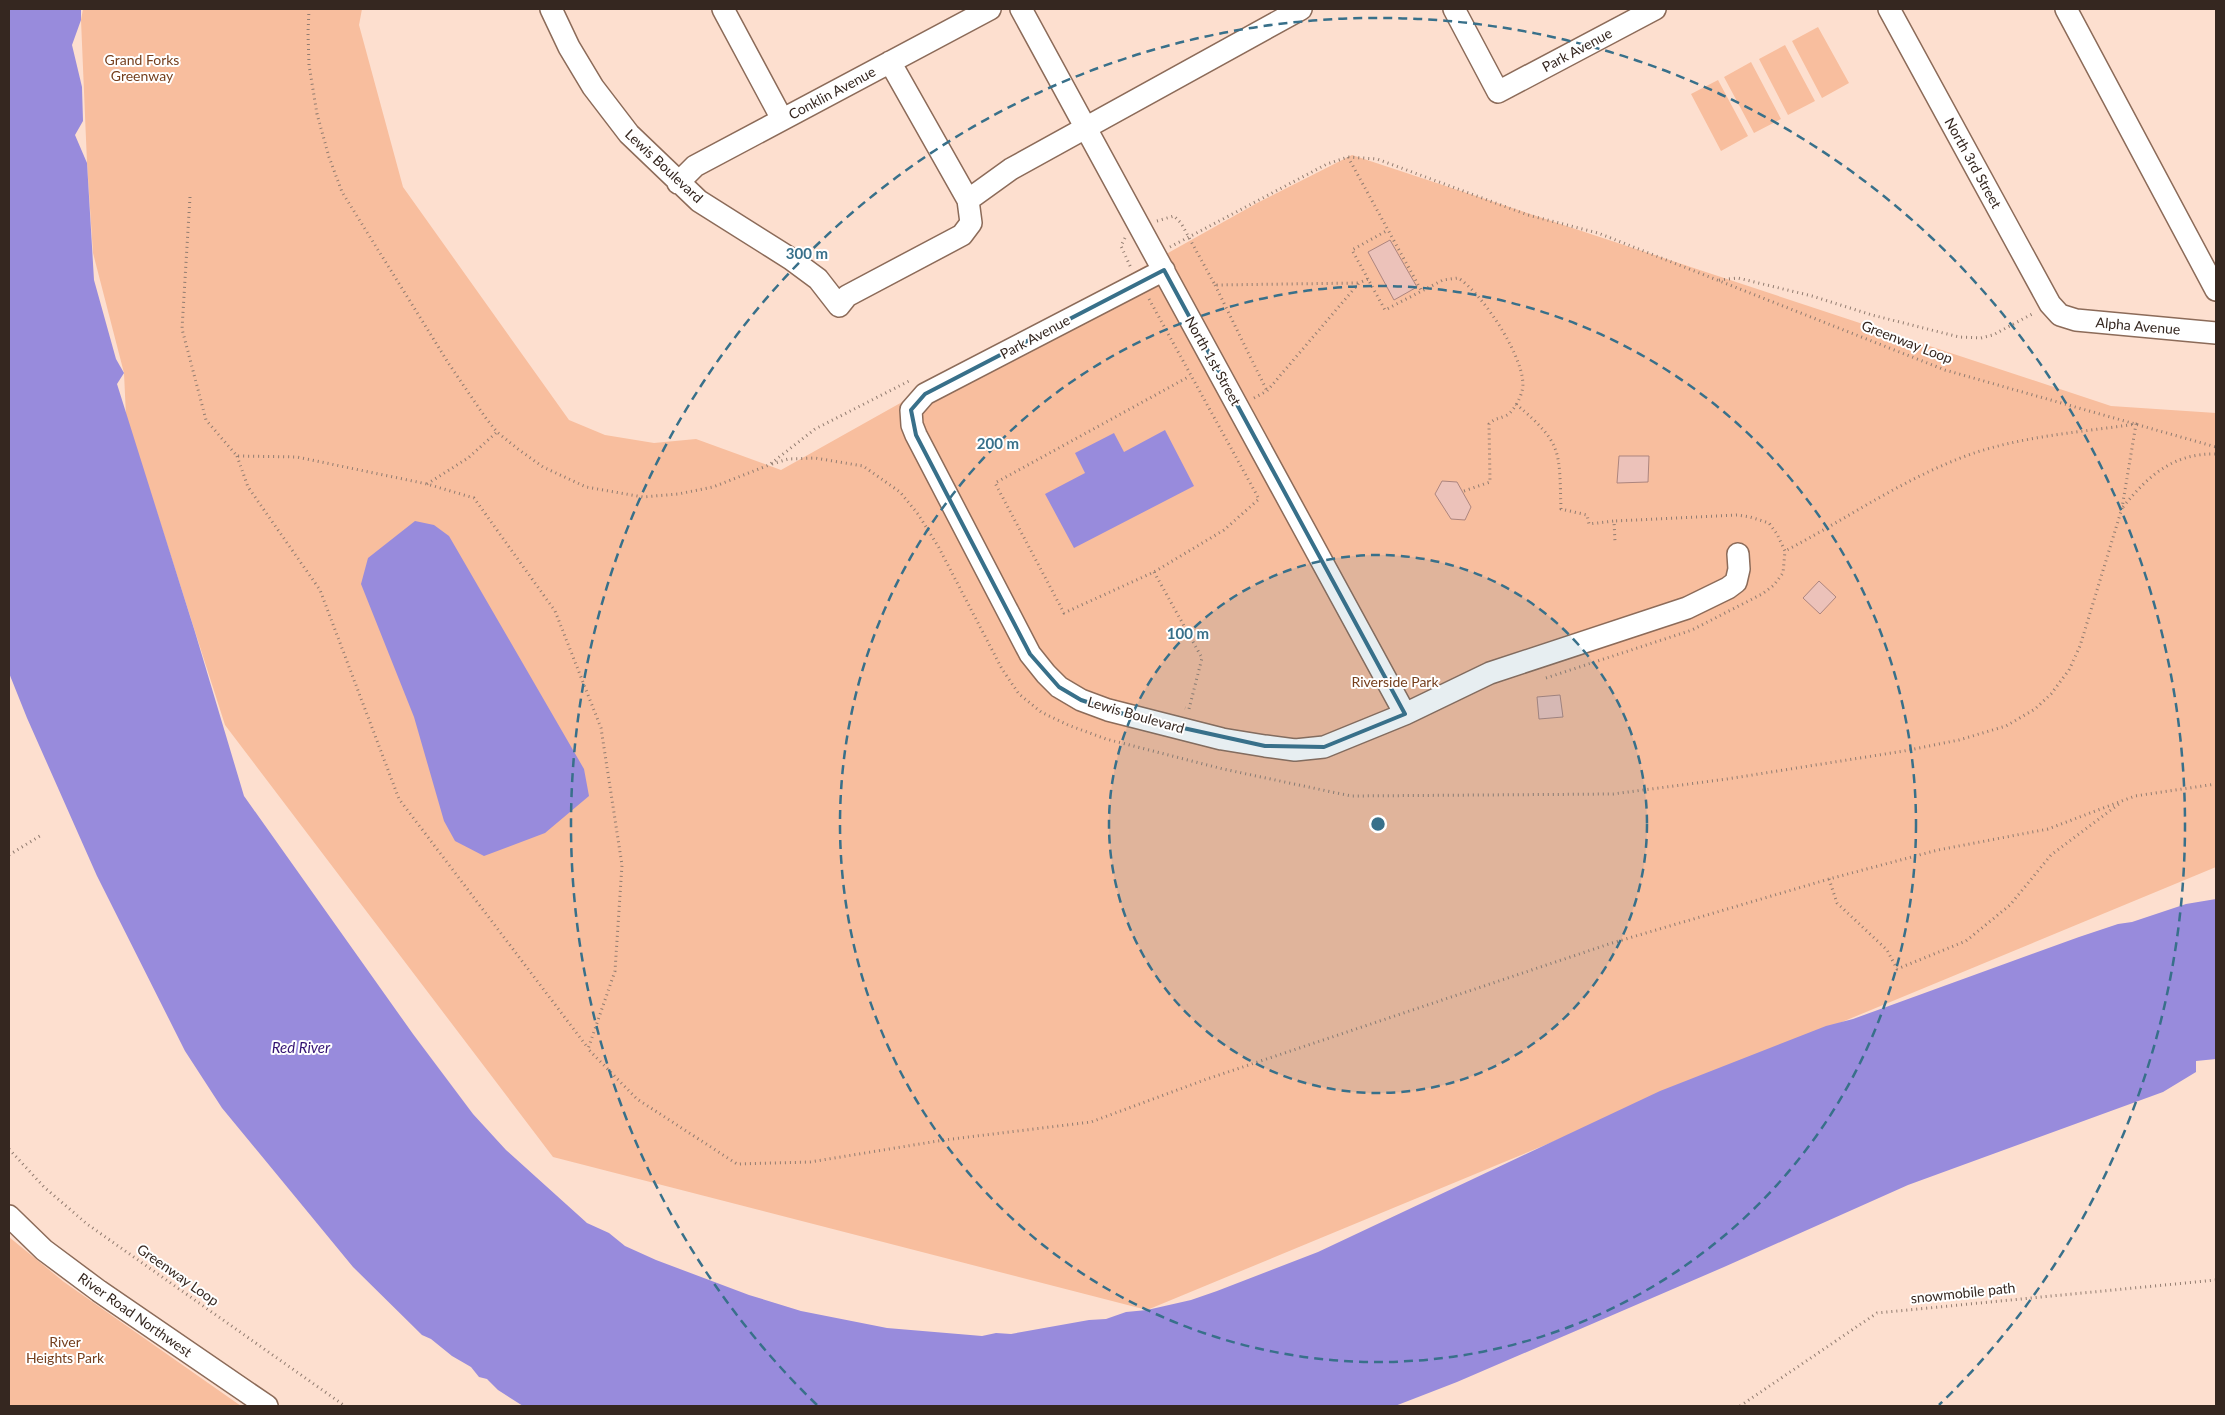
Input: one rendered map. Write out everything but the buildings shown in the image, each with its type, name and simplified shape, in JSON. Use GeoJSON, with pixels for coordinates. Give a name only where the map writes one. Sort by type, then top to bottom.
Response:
{"type":"FeatureCollection","features":[{"type":"Feature","properties":{"kind":"street","name":"Lewis Boulevard"},"geometry":{"type":"LineString","coordinates":[[552,9],[592,88],[629,134],[678,183],[699,201],[791,259],[818,280],[839,306],[847,296],[962,235],[971,223],[968,200]]}},
{"type":"Feature","properties":{"kind":"street"},"geometry":{"type":"LineString","coordinates":[[722,9],[782,119]]}},
{"type":"Feature","properties":{"kind":"street","name":"Conklin Avenue"},"geometry":{"type":"LineString","coordinates":[[678,183],[694,166],[990,9]]}},
{"type":"Feature","properties":{"kind":"street","name":"North 1st Street"},"geometry":{"type":"LineString","coordinates":[[1021,9],[1405,714]]}},
{"type":"Feature","properties":{"kind":"street"},"geometry":{"type":"LineString","coordinates":[[890,62],[968,200],[1011,169],[1084,126],[1301,9]]}},
{"type":"Feature","properties":{"kind":"street","name":"Park Avenue"},"geometry":{"type":"LineString","coordinates":[[1454,9],[1498,92],[1655,9]]}},
{"type":"Feature","properties":{"kind":"street","name":"North 3rd Street"},"geometry":{"type":"LineString","coordinates":[[1889,9],[2055,309]]}},
{"type":"Feature","properties":{"kind":"street"},"geometry":{"type":"LineString","coordinates":[[2066,9],[2216,290]]}},
{"type":"Feature","properties":{"kind":"street","name":"Park Avenue"},"geometry":{"type":"LineString","coordinates":[[911,410],[925,394],[1164,270]]}},
{"type":"Feature","properties":{"kind":"street","name":"Alpha Avenue"},"geometry":{"type":"LineString","coordinates":[[2055,309],[2076,320],[2216,333]]}},
{"type":"Feature","properties":{"kind":"street","name":"Lewis Boulevard"},"geometry":{"type":"LineString","coordinates":[[911,410],[912,425],[916,435],[1030,654],[1046,674],[1059,687],[1081,700],[1132,717],[1222,739],[1295,750],[1324,747],[1405,714],[1490,673],[1687,608],[1728,588],[1736,582],[1739,569],[1738,554]]}},
{"type":"Feature","properties":{"kind":"street","name":"River Road Northwest"},"geometry":{"type":"LineString","coordinates":[[9,1216],[44,1250],[98,1291],[267,1406]]}},
{"type":"Feature","properties":{"kind":"path"},"geometry":{"type":"LineString","coordinates":[[1348,158],[1421,290]]}},
{"type":"Feature","properties":{"kind":"path"},"geometry":{"type":"LineString","coordinates":[[190,197],[182,329],[206,420],[237,456],[248,487],[320,590],[399,799],[588,1049],[636,1098],[738,1164],[810,1162],[944,1140],[1091,1122],[1216,1076],[1612,943],[1829,878],[1938,850],[2048,829],[2134,796],[2216,784]]}},
{"type":"Feature","properties":{"kind":"path"},"geometry":{"type":"LineString","coordinates":[[1190,376],[995,483],[1064,613],[1154,572],[1224,530],[1259,499],[1122,252],[1123,239],[1141,228],[1174,216],[1181,223],[1215,285],[1267,391]]}},
{"type":"Feature","properties":{"kind":"path"},"geometry":{"type":"LineString","coordinates":[[1388,230],[1352,250],[1385,310],[1421,290],[1450,278],[1458,278],[1472,289],[1500,328],[1514,352],[1523,375],[1522,390],[1516,404],[1507,416],[1494,418],[1489,424],[1490,482],[1464,491]]}},
{"type":"Feature","properties":{"kind":"path","name":"Greenway Loop"},"geometry":{"type":"LineString","coordinates":[[1598,233],[1945,370],[2216,447]]}},
{"type":"Feature","properties":{"kind":"path"},"geometry":{"type":"LineString","coordinates":[[1719,280],[1738,278],[1812,296],[1872,315],[1959,337],[1981,338],[1993,335],[2055,309]]}},
{"type":"Feature","properties":{"kind":"path"},"geometry":{"type":"LineString","coordinates":[[1215,285],[1359,283],[1368,279]]}},
{"type":"Feature","properties":{"kind":"path"},"geometry":{"type":"LineString","coordinates":[[1238,407],[1267,391],[1359,283]]}},
{"type":"Feature","properties":{"kind":"path"},"geometry":{"type":"LineString","coordinates":[[1516,404],[1537,421],[1553,440],[1559,459],[1561,509],[1587,515],[1589,524],[1614,522],[1615,542]]}},
{"type":"Feature","properties":{"kind":"path"},"geometry":{"type":"LineString","coordinates":[[1785,551],[1920,476],[1954,460],[2000,446],[2136,424]]}},
{"type":"Feature","properties":{"kind":"path"},"geometry":{"type":"LineString","coordinates":[[427,484],[468,458],[497,432]]}},
{"type":"Feature","properties":{"kind":"path"},"geometry":{"type":"LineString","coordinates":[[2122,508],[2141,484],[2160,469],[2186,458],[2216,454]]}},
{"type":"Feature","properties":{"kind":"path"},"geometry":{"type":"LineString","coordinates":[[237,456],[297,457],[427,484],[474,498],[555,611],[601,728],[622,865],[615,971],[588,1049]]}},
{"type":"Feature","properties":{"kind":"path"},"geometry":{"type":"LineString","coordinates":[[1154,572],[1202,658],[1189,709],[1179,707]]}},
{"type":"Feature","properties":{"kind":"path"},"geometry":{"type":"LineString","coordinates":[[1829,878],[1837,903],[1887,950],[1897,969],[1966,940],[2010,905],[2051,855],[2122,801]]}},
{"type":"Feature","properties":{"kind":"path"},"geometry":{"type":"LineString","coordinates":[[9,855],[43,834]]}},
{"type":"Feature","properties":{"kind":"path","name":"Greenway Loop"},"geometry":{"type":"LineString","coordinates":[[9,1149],[44,1187],[87,1224],[345,1406]]}},
{"type":"Feature","properties":{"kind":"path","name":"snowmobile path"},"geometry":{"type":"LineString","coordinates":[[1740,1406],[1877,1313],[2216,1280]]}},
{"type":"Feature","properties":{"kind":"highlighted area"},"geometry":{"type":"Polygon","coordinates":[[[1164,270],[1405,714],[1324,747],[1265,746],[1133,717],[1081,700],[1059,687],[1030,654],[916,435],[911,410],[925,394],[1164,270]]]}},
{"type":"Feature","properties":{"kind":"green space","name":"Riverside Park"},"geometry":{"type":"Polygon","coordinates":[[[83,9],[362,9],[359,25],[403,187],[569,420],[605,435],[654,443],[696,439],[781,470],[1259,202],[1352,155],[2111,406],[2216,413],[2216,867],[1147,1310],[553,1157],[225,725],[126,416],[124,373],[93,253],[81,20],[83,9]]]}},
{"type":"Feature","properties":{"kind":"green space"},"geometry":{"type":"Polygon","coordinates":[[[1818,27],[1849,83],[1822,98],[1792,41],[1818,27]]]}},
{"type":"Feature","properties":{"kind":"green space"},"geometry":{"type":"Polygon","coordinates":[[[1785,45],[1815,101],[1788,115],[1759,59],[1785,45]]]}},
{"type":"Feature","properties":{"kind":"green space"},"geometry":{"type":"Polygon","coordinates":[[[1751,62],[1781,119],[1754,133],[1724,77],[1751,62]]]}},
{"type":"Feature","properties":{"kind":"green space"},"geometry":{"type":"Polygon","coordinates":[[[1718,80],[1748,136],[1721,151],[1691,94],[1718,80]]]}},
{"type":"Feature","properties":{"kind":"green space","name":"River Heights Park"},"geometry":{"type":"Polygon","coordinates":[[[9,1237],[64,1282],[241,1406],[9,1406],[9,1237]]]}},
{"type":"Feature","properties":{"kind":"water","name":"Red River"},"geometry":{"type":"Polygon","coordinates":[[[9,9],[81,9],[81,20],[72,45],[82,87],[83,121],[75,135],[87,163],[94,280],[116,359],[124,373],[117,384],[244,796],[413,1034],[473,1114],[506,1150],[587,1223],[609,1233],[625,1246],[656,1260],[749,1295],[801,1311],[887,1328],[982,1336],[996,1333],[1011,1334],[1089,1320],[1106,1319],[1126,1312],[1147,1310],[1191,1300],[1318,1252],[1660,1091],[1826,1026],[1853,1019],[2118,924],[2132,922],[2186,904],[2216,899],[2216,1059],[2196,1061],[2196,1072],[2163,1092],[1908,1185],[1724,1267],[1457,1382],[1395,1406],[523,1406],[498,1390],[487,1379],[479,1377],[471,1367],[452,1356],[431,1339],[422,1335],[353,1267],[222,1108],[185,1051],[97,876],[9,673],[9,9]]]}},
{"type":"Feature","properties":{"kind":"water"},"geometry":{"type":"Polygon","coordinates":[[[1165,430],[1194,486],[1074,548],[1045,494],[1085,473],[1075,453],[1114,433],[1124,452],[1165,430]]]}},
{"type":"Feature","properties":{"kind":"water"},"geometry":{"type":"Polygon","coordinates":[[[415,521],[434,525],[449,536],[584,769],[589,796],[545,833],[484,856],[455,841],[444,821],[414,717],[361,584],[368,558],[415,521]]]}},
{"type":"Feature","properties":{"kind":"park label","name":"Grand Forks Greenway"},"geometry":{"type":"Point","coordinates":[142,68]}}]}
